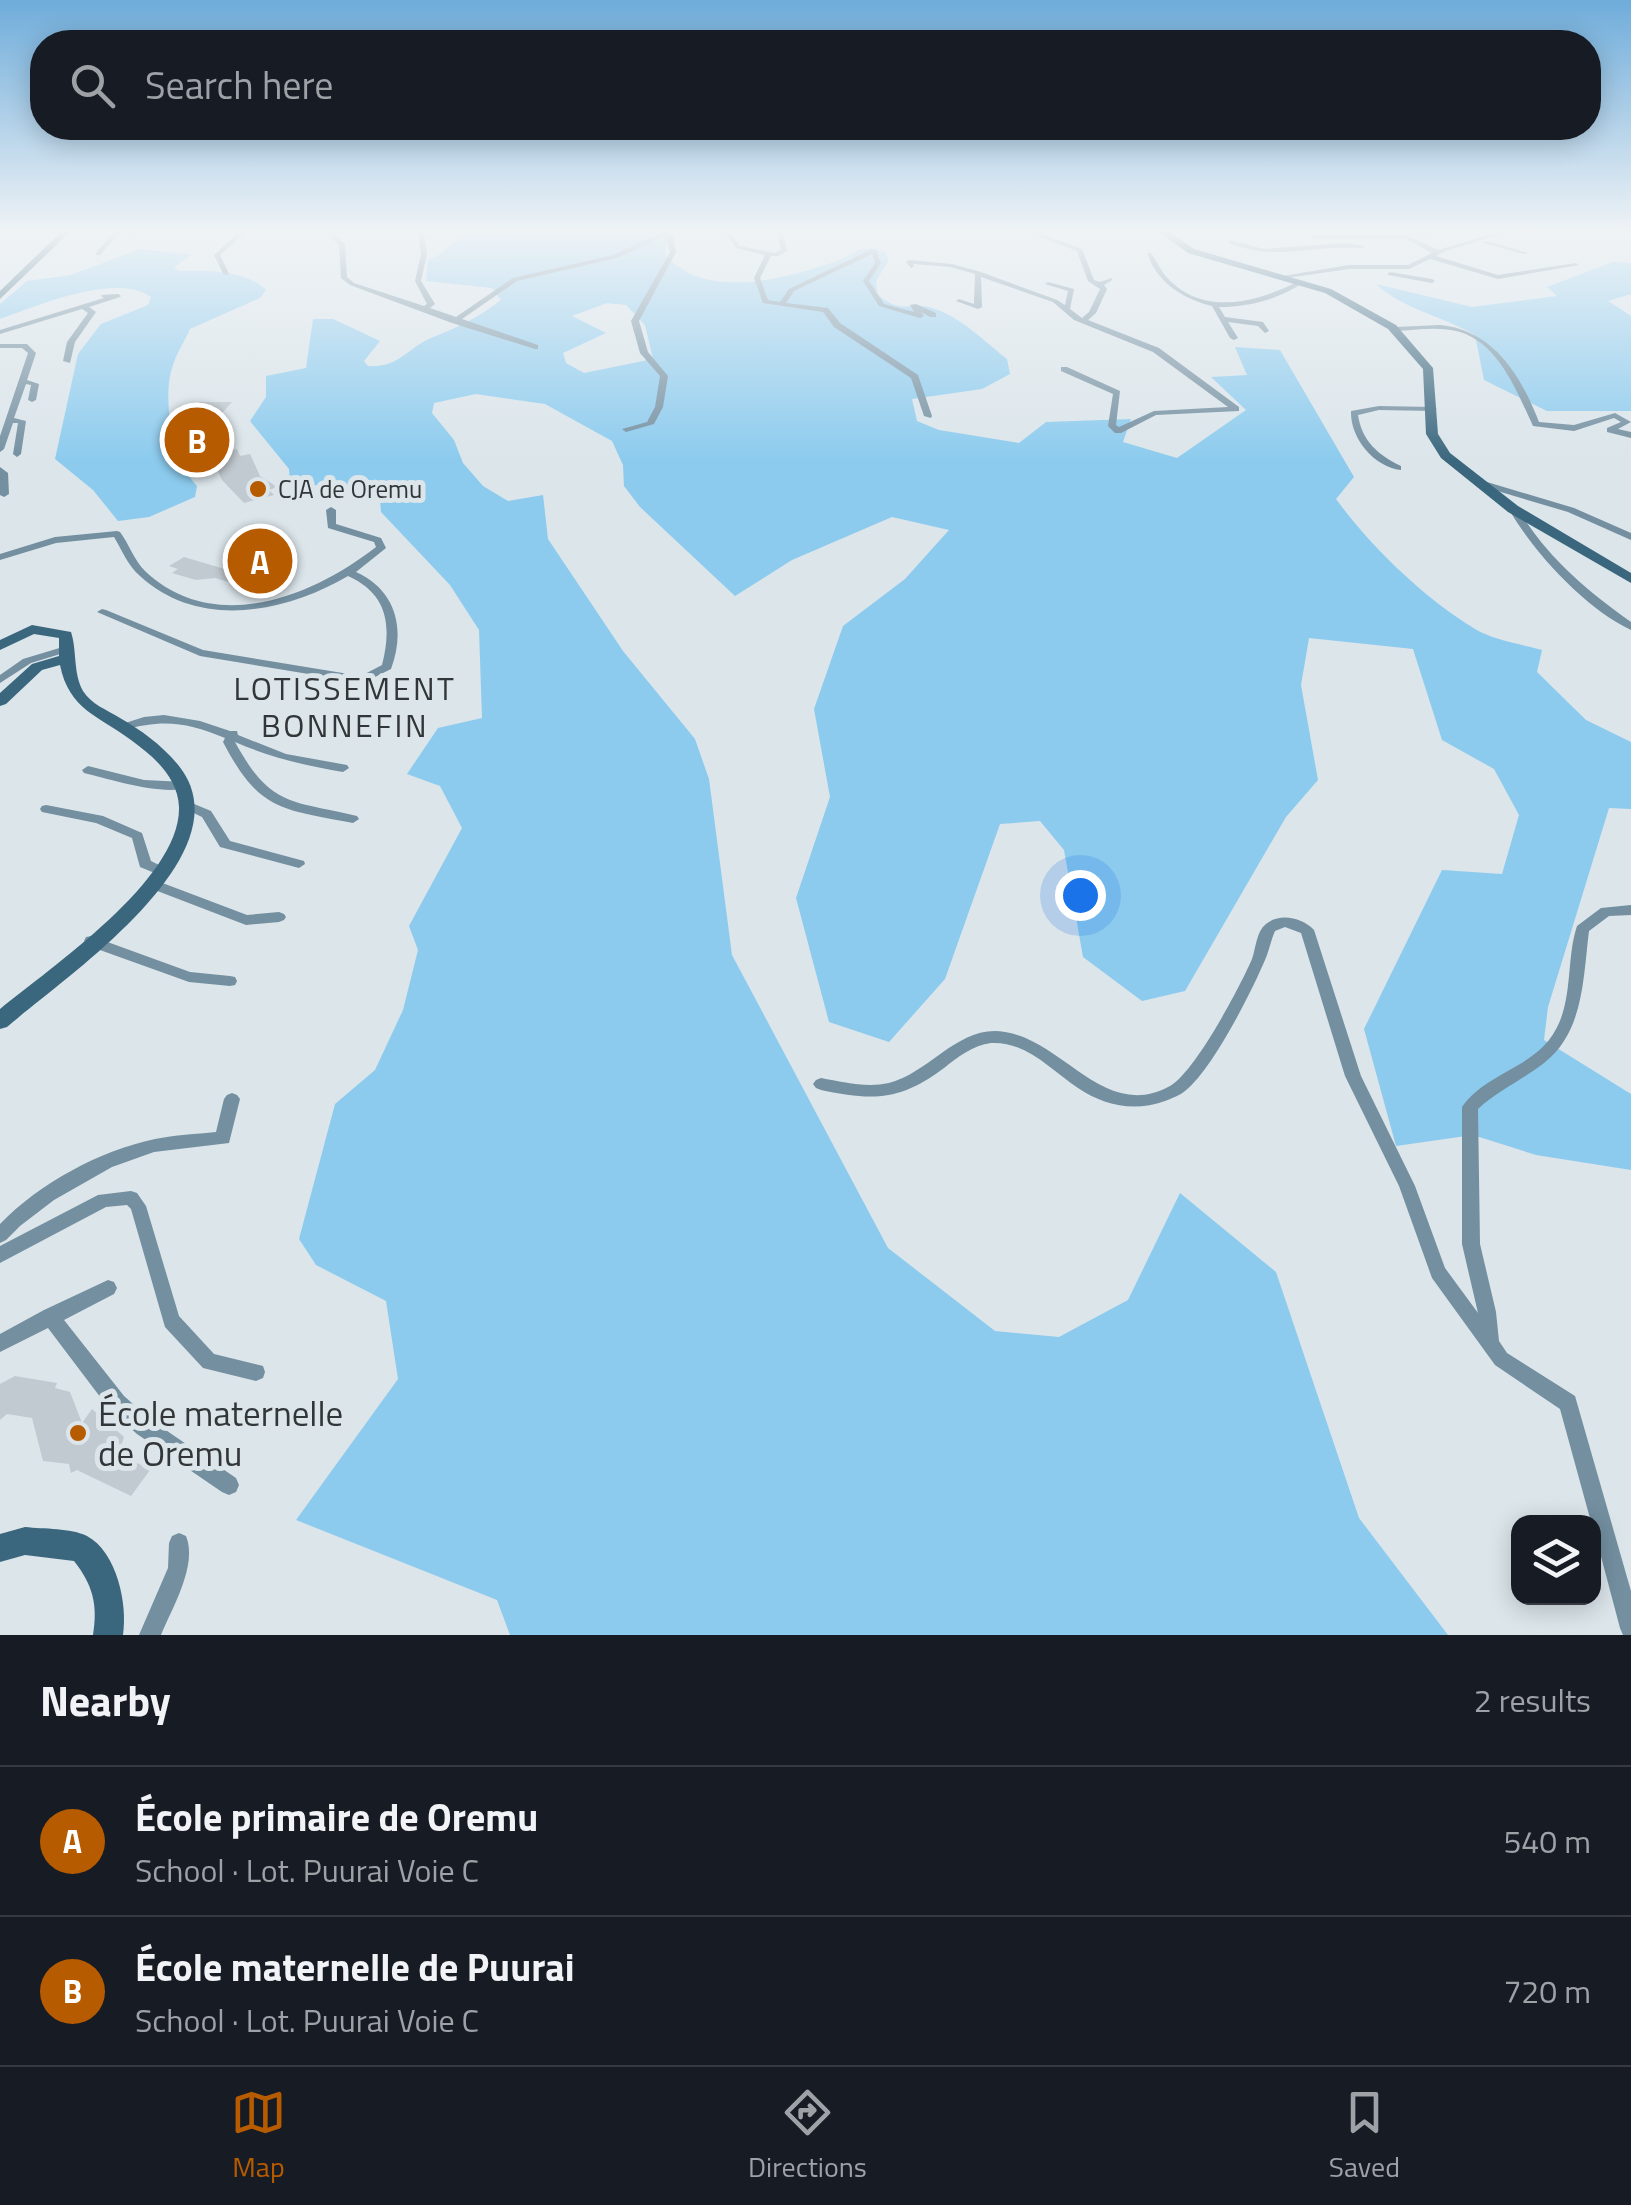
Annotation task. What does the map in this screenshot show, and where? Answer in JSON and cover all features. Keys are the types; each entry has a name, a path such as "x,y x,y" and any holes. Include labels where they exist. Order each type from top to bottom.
{"main road":[{"path":"1362,308 1395,330 1428,368 1437,446 1515,510 1631,580"},
{"path":"0,646 20,634 45,628 66,636 66,654 78,695 160,752 186,795 180,837 157,878 0,1021"},
{"path":"0,701 37,667 66,654"},
{"path":"0,1548 25,1541 81,1548 99,1568 110,1594 108,1635"}],"street":[{"path":"0,332 84,308"},
{"path":"66,362 71,342 92,312 86,308"},
{"path":"455,321 474,308"},
{"path":"626,429 650,424 660,408 664,376 644,352 635,321 642,308"},
{"path":"812,308 824,310 836,325 905,366 915,377 928,416"},
{"path":"893,308 920,316 916,308"},
{"path":"920,308 933,316"},
{"path":"1084,320 1094,308"},
{"path":"1217,308 1234,338"},
{"path":"425,309 534,347"},
{"path":"1064,369 1118,393 1112,426 1118,431 1154,413 1236,408 1171,358 1067,309"},
{"path":"1223,319 1262,327"},
{"path":"1395,330 1446,328 1473,336 1519,385 1536,424 1574,428 1615,415 1627,422 1610,430 1631,435"},
{"path":"0,346 31,350 0,449"},
{"path":"22,381 34,384 32,400"},
{"path":"1398,468 1378,458 1356,431 1357,411 1432,409"},
{"path":"10,420 22,421 16,454"},
{"path":"0,470 4,472 4,494"},
{"path":"1477,482 1571,510 1631,537"},
{"path":"0,557 55,540 116,534 140,572 158,586 199,604 235,608 269,604 350,573 382,543 331,526 331,510"},
{"path":"1515,510 1531,537 1577,586 1631,627"},
{"path":"102,612 200,652 362,680 386,667 393,622 380,593 350,573"},
{"path":"0,680 27,661 66,654"},
{"path":"123,727 172,717 233,734 275,754 343,768"},
{"path":"233,734 229,742 242,772 262,794 353,819"},
{"path":"88,770 186,795 206,814 225,844 299,864"},
{"path":"46,809 99,819 138,836 144,864 157,878 246,920 279,918"},
{"path":"1490,1346 1472,1244 1470,1106 1492,1086 1544,1056 1560,1035 1580,972 1582,929 1606,911 1631,910"},
{"path":"820,1084 867,1094 894,1092 975,1040 1002,1037 1028,1048 1110,1098 1136,1101 1176,1090 1191,1077 1232,1013 1263,950 1266,933 1276,924 1299,925 1307,930 1353,1076 1407,1186 1438,1272 1501,1360 1568,1403 1631,1628"},
{"path":"90,942 189,977 230,980"},
{"path":"0,1236 58,1191 112,1160 149,1146 222,1138 232,1099"},
{"path":"0,1255 104,1200 132,1198 138,1206 171,1321 209,1362 256,1372"},
{"path":"0,1342 108,1288"},
{"path":"50,1316 117,1403 144,1427 229,1485"},
{"path":"150,1635 178,1568 180,1543"}],"shaded area":[{"path":"0,308 31,308 0,319"},
{"path":"140,308 237,308 190,329 173,365 168,394 172,429 181,462 197,486 195,497 149,517 118,521 93,490 55,459 78,354 101,324"},
{"path":"489,308 593,308 572,316 606,333 563,353 566,363 584,373 653,359 645,325 629,308 930,308 955,318 973,331 1007,359 1010,374 982,389 912,399 917,421 939,430 1019,443 1046,422 1131,419 1123,442 1177,458 1246,410 1211,377 1247,375 1235,347 1280,350 1354,477 1336,499 1365,535 1418,587 1475,629 1542,650 1537,672 1586,720 1631,742 1631,809 1609,808 1548,1007 1544,1040 1631,1094 1631,1170 1536,1155 1473,1135 1396,1146 1364,1029 1442,870 1502,874 1519,815 1494,769 1442,740 1413,649 1309,638 1301,685 1318,780 1286,817 1185,991 1142,1001 1083,957 1064,850 1040,821 1000,824 945,979 889,1042 829,1022 796,898 830,797 814,709 843,626 905,579 949,530 892,517 792,560 735,596 640,507 624,486 623,465 612,441 545,404 476,394 434,403 432,413 454,440 463,463 483,486 508,501 543,495 548,539 623,651 695,739 709,779 732,955 888,1248 995,1331 1059,1337 1128,1300 1180,1193 1276,1272 1359,1518 1448,1635 510,1635 497,1600 296,1520 398,1379 386,1301 316,1265 299,1239 335,1104 375,1070 403,1010 418,950 409,926 462,828 440,786 407,774 438,728 482,718 479,630 450,585 381,512 379,486 290,485 289,469 250,421 266,397 266,376 306,368 313,319 333,319 380,341 364,361 368,366 379,366"},
{"path":"1416,308 1619,308 1631,316 1631,411 1547,411 1484,380 1475,335"}],"building":[{"path":"199,402 232,402 204,433 213,454 237,449 240,456 250,454 260,476 277,487 269,490 274,495 244,503 222,480 211,456 196,460 182,425"},
{"path":"266,544 280,548 272,553 278,555 235,584 215,578 196,580 172,573 178,569 169,566 184,557 228,570"},
{"name":"École maternelle de Oremu","path":"15,1376 57,1383 55,1388 70,1392 82,1423 92,1409 124,1437 119,1453 150,1470 131,1496 77,1470 71,1473 69,1464 43,1461 32,1418 7,1414 0,1420 0,1384"}],"place":[{"name":"École maternelle de Puurai","path":"197,440"},
{"name":"CJA de Oremu","path":"258,489"},
{"name":"École primaire de Oremu","path":"260,561"},
{"name":"École maternelle de Oremu","path":"78,1433"}],"district":[{"name":"LOTISSEMENT BONNEFIN","path":"345,706"}]}
